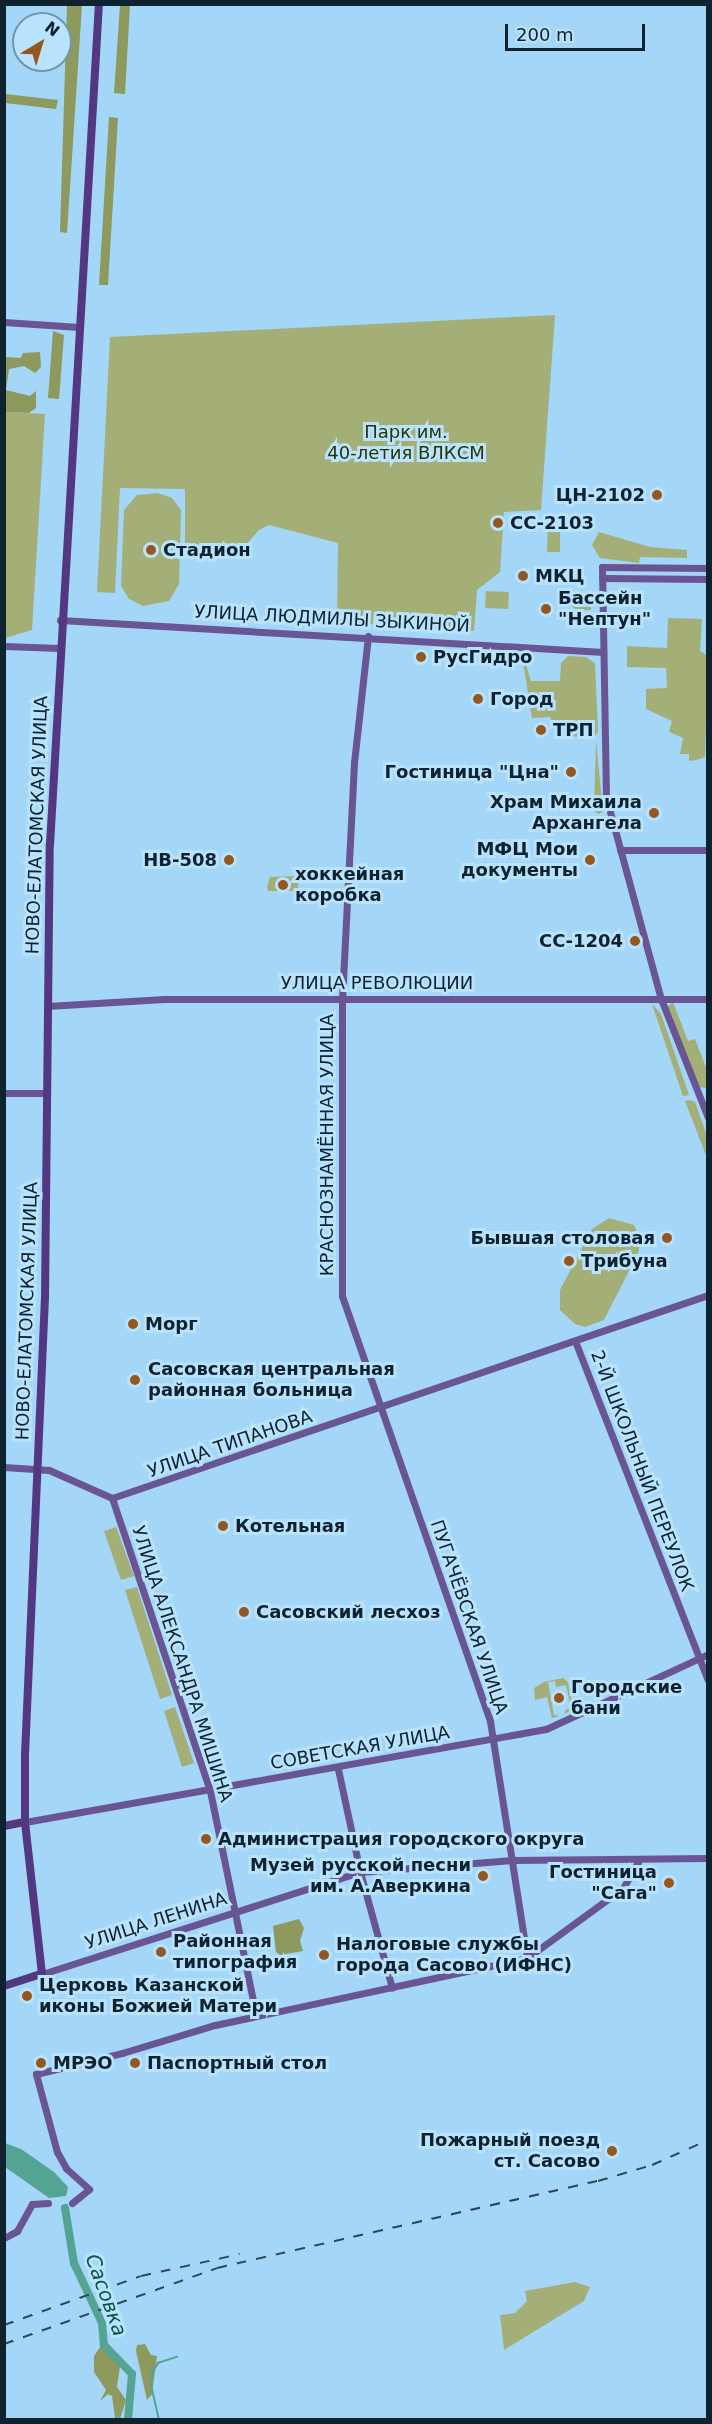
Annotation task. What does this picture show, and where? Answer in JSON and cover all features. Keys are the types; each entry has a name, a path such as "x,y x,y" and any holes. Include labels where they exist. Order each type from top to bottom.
{"main road":[{"name":"НОВО-ЕЛАТОМСКАЯ УЛИЦА","path":"42,1974 25,1822 36,1468 45,1298 46,1006 60,620 99,4"},
{"name":"СОВЕТСКАЯ УЛИЦА","path":"4,1826 25,1822"},
{"name":"УЛИЦА ЛЕНИНА","path":"4,1986 42,1974"}],"street":[{"path":"4,322 79,327"},
{"path":"708,568 602,567 604,788 661,999 708,1118"},
{"path":"602,578 708,579"},
{"name":"УЛИЦА ЛЮДМИЛЫ ЗЫКИНОЙ","path":"60,620 368,636 603,652"},
{"name":"КРАСНОЗНАМЁННАЯ УЛИЦА","path":"342,1296 342,998 353,783 368,636"},
{"path":"4,646 59,648"},
{"path":"620,850 708,850"},
{"name":"УЛИЦА РЕВОЛЮЦИИ","path":"46,1006 145,999 708,999"},
{"path":"4,1093 46,1093"},
{"name":"УЛИЦА ТИПАНОВА","path":"112,1498 379,1409 708,1295"},
{"name":"ПУГАЧЁВСКАЯ УЛИЦА","path":"342,1296 379,1409 495,1739 527,1958"},
{"name":"2-Й ШКОЛЬНЫЙ ПЕРЕУЛОК","path":"576,1341 708,1680"},
{"path":"4,1467 36,1468 65,1476 112,1498"},
{"name":"УЛИЦА АЛЕКСАНДРА МИШИНА","path":"112,1498 210,1791 233,1912 256,2015"},
{"name":"СОВЕТСКАЯ УЛИЦА","path":"25,1822 338,1768 552,1727 708,1654"},
{"path":"338,1768 360,1872 392,1988"},
{"name":"УЛИЦА ЛЕНИНА","path":"42,1974 360,1872 513,1860 708,1858"},
{"path":"72,2203 89,2189 66,2168 57,2152 36,2073 256,2015 527,1958 622,1888 639,1860"},
{"path":"4,2238 17,2231 32,2204 48,2203"}],"green space":[{"name":"Парк им. 40-летия ВЛКСМ","path":"555,315 541,510 504,512 500,572 477,590 474,631 337,622 338,543 269,525 259,530 243,548 185,548 185,489 120,488 115,593 97,592 110,337"},
{"path":"5,412 45,414 32,630 5,638"},
{"name":"Стадион","path":"158,493 172,498 181,510 179,584 169,601 143,606 129,599 121,586 124,510 137,495"},
{"path":"548,516 560,526 560,552 547,552"},
{"path":"599,532 650,547 687,550 687,558 640,557 639,563 600,558 592,545"},
{"path":"486,591 509,592 508,609 485,608"},
{"path":"560,594 591,594 591,610 576,610"},
{"path":"668,618 702,619 700,651 708,656 705,757 696,760 689,761 689,754 680,754 683,738 669,732 672,721 646,709 646,689 667,688 666,668 627,667 627,646 667,648"},
{"path":"521,649 531,681 560,681 561,663 568,656 586,657 595,663 598,732 595,736 559,737 550,717 532,718"},
{"path":"596,741 603,811 599,814 594,811"},
{"name":"хоккейная коробка","path":"298,876 298,891 268,891 270,877"},
{"path":"673,1002 688,1041 695,1039 707,1070 707,1088 699,1087 667,1007"},
{"path":"652,1004 661,1014 689,1095 683,1096"},
{"path":"685,1101 695,1102 707,1136 707,1158"},
{"path":"609,1218 634,1225 641,1240 638,1253 604,1320 585,1327 575,1324 560,1310 560,1290 592,1229"},
{"path":"116,1527 134,1576 121,1580 104,1531"},
{"path":"137,1587 172,1695 160,1699 125,1590"},
{"path":"563,1678 568,1682 573,1708 565,1714 565,1710 571,1708 566,1685 556,1687 555,1681 548,1682 554,1715 560,1716 552,1718 547,1697 535,1700 534,1688 544,1682"},
{"path":"175,1707 194,1763 182,1767 164,1711"},
{"path":"575,2282 590,2287 584,2301 504,2350 500,2315 515,2313 527,2301 525,2291"}],"shaded area":[{"path":"67,5 82,5 67,233 60,232 65,72 72,72 72,12 67,12"},
{"path":"120,5 130,5 125,94 114,93"},
{"path":"5,94 58,100 56,109 5,103"},
{"path":"109,117 118,118 108,285 99,285"},
{"path":"53,331 64,335 59,399 48,398"},
{"path":"40,352 41,367 35,373 24,366 9,369 6,390 30,396 36,391 36,408 29,413 5,412 5,357 21,358 23,353"},
{"path":"299,1919 304,1928 300,1941 303,1951 280,1955 276,1952 273,1926"},
{"path":"5,2143 21,2149 54,2172 68,2187 66,2196 49,2198 5,2167"},
{"path":"103,2343 120,2366 117,2387 126,2400 120,2419 115,2418 112,2396 108,2394 100,2401 106,2390 94,2372 94,2356"},
{"path":"145,2344 151,2355 157,2356 152,2394 147,2400 136,2351 137,2345"}],"waterway":[{"name":"Сасовка","path":"65,2208 74,2263 102,2323 104,2345 132,2374 128,2420"},
{"path":"159,2420 151,2384 152,2373 158,2363 177,2357"}],"railway":[{"path":"4,2344 217,2268 598,2181 652,2165 708,2140"},
{"path":"4,2325 141,2276 240,2254"}],"place":[{"name":"ЦН-2102","path":"657,495"},
{"name":"СС-2103","path":"498,523"},
{"name":"Стадион","path":"151,550"},
{"name":"МКЦ","path":"523,576"},
{"name":"Бассейн \"Нептун\"","path":"546,609"},
{"name":"РусГидро","path":"421,657"},
{"name":"Город","path":"478,699"},
{"name":"ТРП","path":"541,730"},
{"name":"Гостиница \"Цна\"","path":"571,772"},
{"name":"Храм Михаила Архангела","path":"654,813"},
{"name":"НВ-508","path":"229,860"},
{"name":"МФЦ Мои документы","path":"590,860"},
{"name":"хоккейная коробка","path":"283,885"},
{"name":"СС-1204","path":"635,941"},
{"name":"Бывшая столовая","path":"667,1238"},
{"name":"Трибуна","path":"569,1261"},
{"name":"Морг","path":"133,1324"},
{"name":"Сасовская центральная районная больница","path":"135,1380"},
{"name":"Котельная","path":"223,1526"},
{"name":"Сасовский лесхоз","path":"244,1612"},
{"name":"Городские бани","path":"559,1698"},
{"name":"Администрация городского округа","path":"206,1839"},
{"name":"Музей русской песни им. А.Аверкина","path":"483,1876"},
{"name":"Гостиница \"Сага\"","path":"669,1883"},
{"name":"Районная типография","path":"161,1952"},
{"name":"Налоговые службы города Сасово (ИФНС)","path":"324,1955"},
{"name":"Церковь Казанской иконы Божией Матери","path":"27,1996"},
{"name":"МРЭО","path":"41,2063"},
{"name":"Паспортный стол","path":"135,2063"},
{"name":"Пожарный поезд ст. Сасово","path":"612,2151"}]}
